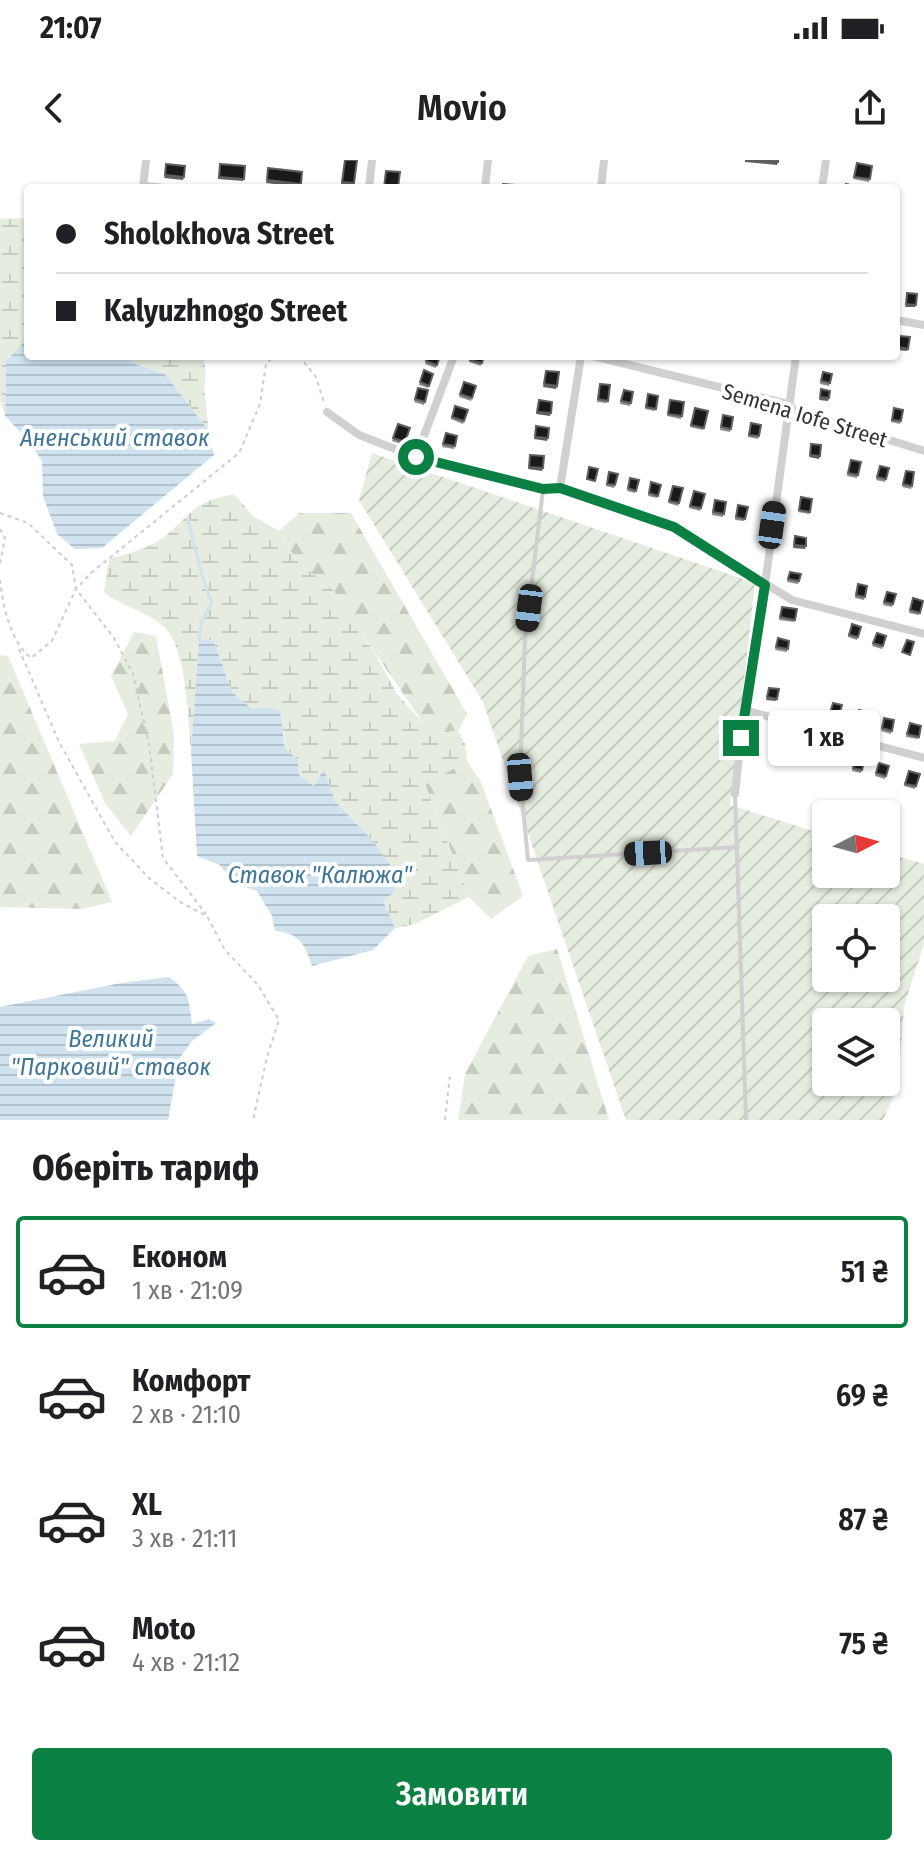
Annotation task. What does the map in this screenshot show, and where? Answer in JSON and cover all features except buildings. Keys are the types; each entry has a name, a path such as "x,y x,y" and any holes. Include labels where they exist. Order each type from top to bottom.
{"street":[{"path":"143,184 146,160"},
{"path":"369,184 372,160"},
{"path":"485,184 488,160"},
{"path":"601,184 604,160"},
{"path":"823,184 826,160"},
{"path":"900,321 924,325"},
{"path":"416,457 452,360"},
{"path":"560,488 580,360"},
{"name":"Semena Iofe Street","path":"609,360 788,404 795,410 924,451"},
{"path":"735,794 744,710 765,585 795,360"},
{"path":"327,412 359,435 416,457 543,489 560,488 674,527 792,600 924,634"},
{"path":"744,710 924,758"}],"lane":[{"path":"543,489 525,638 520,777 528,860 738,847"},
{"path":"735,794 746,1120"}],"path":[{"path":"19,649 31,658 52,641 76,589 91,573 239,453 260,404 266,364 270,360"},
{"path":"302,360 316,377 327,412"},
{"path":"0,513 28,523 72,565 76,589 114,638 133,674 149,744 163,858 207,916 225,950 258,985 279,1020 253,1120"},
{"path":"0,529 5,538 0,564"},
{"path":"0,580 2,601 19,649 59,742 115,842 149,878 180,902 207,916"},
{"path":"445,1120 450,1075"}],"green space":[{"path":"24,218 24,342 6,361 5,416 0,400 0,219"},
{"path":"132,360 203,360 208,430 165,374"},
{"path":"372,453 755,583 730,805 812,831 812,888 900,888 900,857 924,864 924,944 904,1006 900,1059 900,1008 812,1008 812,1096 894,1096 883,1120 626,1120 483,702 359,500"},
{"path":"234,494 253,516 279,531 296,560 334,591 376,655 397,694 423,723 437,733 458,731 465,744 467,761 425,785 469,897 415,924 395,928 383,901 372,840 335,801 324,770 314,786 299,775 298,760 285,748 284,732 268,707 252,709 232,692 214,641 199,639 191,751 182,666 171,636 156,621 104,592 109,559 156,543 197,508 211,500"},
{"path":"299,513 351,513 467,714 458,731 437,733 423,723 334,592 296,560 279,531"},
{"path":"134,632 156,636 174,735 173,774 131,836 105,803 79,744 115,741 128,714 111,676"},
{"path":"0,655 8,656 112,902 82,909 0,907"},
{"path":"467,761 481,782 523,896 491,919 469,897 425,784"},
{"path":"557,949 609,1120 458,1120 465,1074 528,956"}],"water":[{"name":"Аненський ставок","path":"24,342 24,360 132,360 165,374 208,430 214,455 102,548 75,549 57,534 43,496 42,461 28,440 5,416 6,361"},
{"name":"Ставок \"Калюжа\"","path":"199,639 214,641 232,692 252,709 268,707 280,711 285,748 298,760 299,775 314,786 324,769 335,801 372,840 391,866 394,892 383,901 395,928 373,950 312,966 296,937 275,931 272,916 257,891 234,883 220,865 197,856 191,751"},
{"name":"Великий \"Парковий\" ставок","path":"169,977 181,987 187,998 192,1024 209,1019 216,1023 192,1041 179,1059 168,1120 0,1120 0,1007 121,983"}],"waterway":[{"path":"188,520 212,603 201,623 199,639"}],"route":[{"path":"416,457 543,489 560,488 674,527 765,585 741,738"}]}
